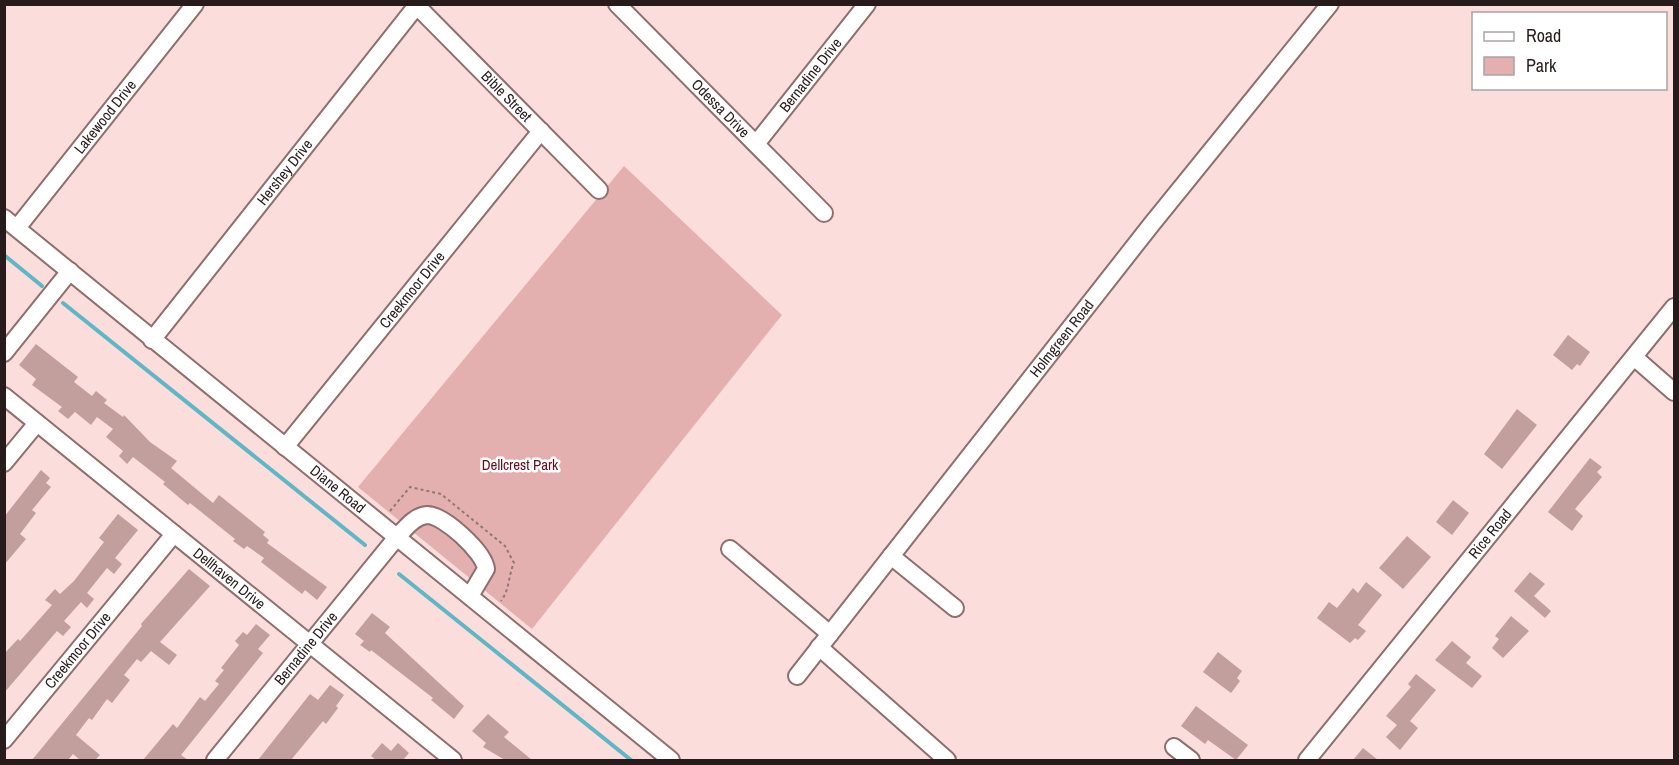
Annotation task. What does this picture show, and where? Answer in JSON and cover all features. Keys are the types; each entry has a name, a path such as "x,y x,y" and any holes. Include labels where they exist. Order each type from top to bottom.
{"street":[{"name":"Lakewood Drive","path":"10,223 195,4"},
{"name":"Odessa Drive","path":"617,4 635,11 756,144 824,213"},
{"name":"Bernadine Drive","path":"756,144 867,4"},
{"name":"Holmgreen Road","path":"797,676 1151,225 1330,4"},
{"name":"Bible Street","path":"416,5 599,190"},
{"name":"Hershey Drive","path":"152,340 416,5"},
{"name":"Creekmoor Drive","path":"285,447 541,131"},
{"name":"Diane Road","path":"10,223 671,760"},
{"path":"4,353 70,271"},
{"name":"Rice Road","path":"1307,760 1674,307"},
{"path":"1634,357 1674,392"},
{"name":"Dellhaven Drive","path":"4,396 311,644 446,758"},
{"path":"4,463 38,423"},
{"name":"Bernadine Drive","path":"215,760 397,537 414,520 424,515 442,519 485,561 486,569 483,578 470,596"},
{"name":"Creekmoor Drive","path":"4,740 174,534"},
{"path":"730,549 947,760"},
{"path":"891,556 955,608"},
{"path":"1174,747 1191,760"}],"green space":[{"name":"Dellcrest Park","path":"624,166 782,315 532,629 358,487"}],"building":[{"path":"1568,335 1590,352 1580,366 1577,364 1572,370 1553,355"},
{"path":"36,344 78,377 74,382 92,396 96,391 107,400 104,403 123,417 124,415 150,442 177,461 171,468 213,503 219,495 265,532 263,535 269,540 267,543 327,587 317,600 305,590 302,594 261,562 264,558 247,546 244,549 233,541 235,539 190,503 188,505 163,484 165,482 133,457 127,464 119,456 123,451 106,437 113,429 97,417 91,425 75,412 68,419 58,411 62,407 32,385 36,379 19,365"},
{"path":"1517,409 1537,425 1502,469 1484,454"},
{"path":"1590,458 1602,467 1597,472 1602,477 1575,509 1583,516 1572,531 1548,512"},
{"path":"41,470 50,478 46,483 51,487 32,510 36,513 20,534 26,539 4,565 4,517"},
{"path":"1453,500 1469,513 1452,535 1436,522"},
{"path":"118,514 138,530 115,558 122,564 114,574 107,568 87,593 94,599 87,608 81,602 64,621 71,627 63,636 57,631 4,693 4,654 18,639 20,641 52,605 45,600 55,589 60,594 74,581 104,542 99,538"},
{"path":"1407,536 1431,557 1403,589 1379,568"},
{"path":"189,569 210,586 160,642 177,655 169,665 151,651 141,662 137,659 124,675 130,680 112,703 107,699 92,720 89,718 76,735 100,755 95,760 80,760 73,754 68,760 32,760 142,626 141,624"},
{"path":"1530,572 1545,584 1534,596 1551,611 1545,618 1514,591"},
{"path":"1366,582 1382,595 1358,625 1366,631 1358,640 1355,638 1350,643 1317,618 1329,602 1337,608 1353,588 1358,593"},
{"path":"372,613 390,627 385,633 464,706 454,719 431,700 433,698 371,650 370,652 360,645 364,641 355,634"},
{"path":"1511,616 1529,631 1503,658 1492,648 1499,639 1495,636"},
{"path":"256,624 270,635 258,649 263,653 181,755 188,760 143,760 173,724 177,728 200,697 205,701 219,684 215,681 224,670 221,668 239,645 235,641 243,632 247,635"},
{"path":"1452,641 1471,657 1466,663 1482,676 1472,688 1435,660"},
{"path":"1218,652 1242,671 1237,678 1240,681 1231,693 1203,672"},
{"path":"1416,674 1436,690 1410,721 1418,728 1400,750 1386,737 1397,725 1386,716 1411,687 1408,684"},
{"path":"330,685 344,695 326,724 323,721 291,760 258,760 310,694 318,700"},
{"path":"1196,706 1248,745 1236,760 1208,740 1205,744 1181,726"},
{"path":"488,714 509,732 504,737 532,760 505,760 483,747 486,743 472,731"},
{"path":"382,743 391,751 398,743 409,753 403,760 376,760 371,756"},
{"path":"1363,748 1378,760 1353,760"}],"waterway":[{"path":"4,255 42,286"},
{"path":"63,303 365,545"},
{"path":"399,574 631,760"}]}
